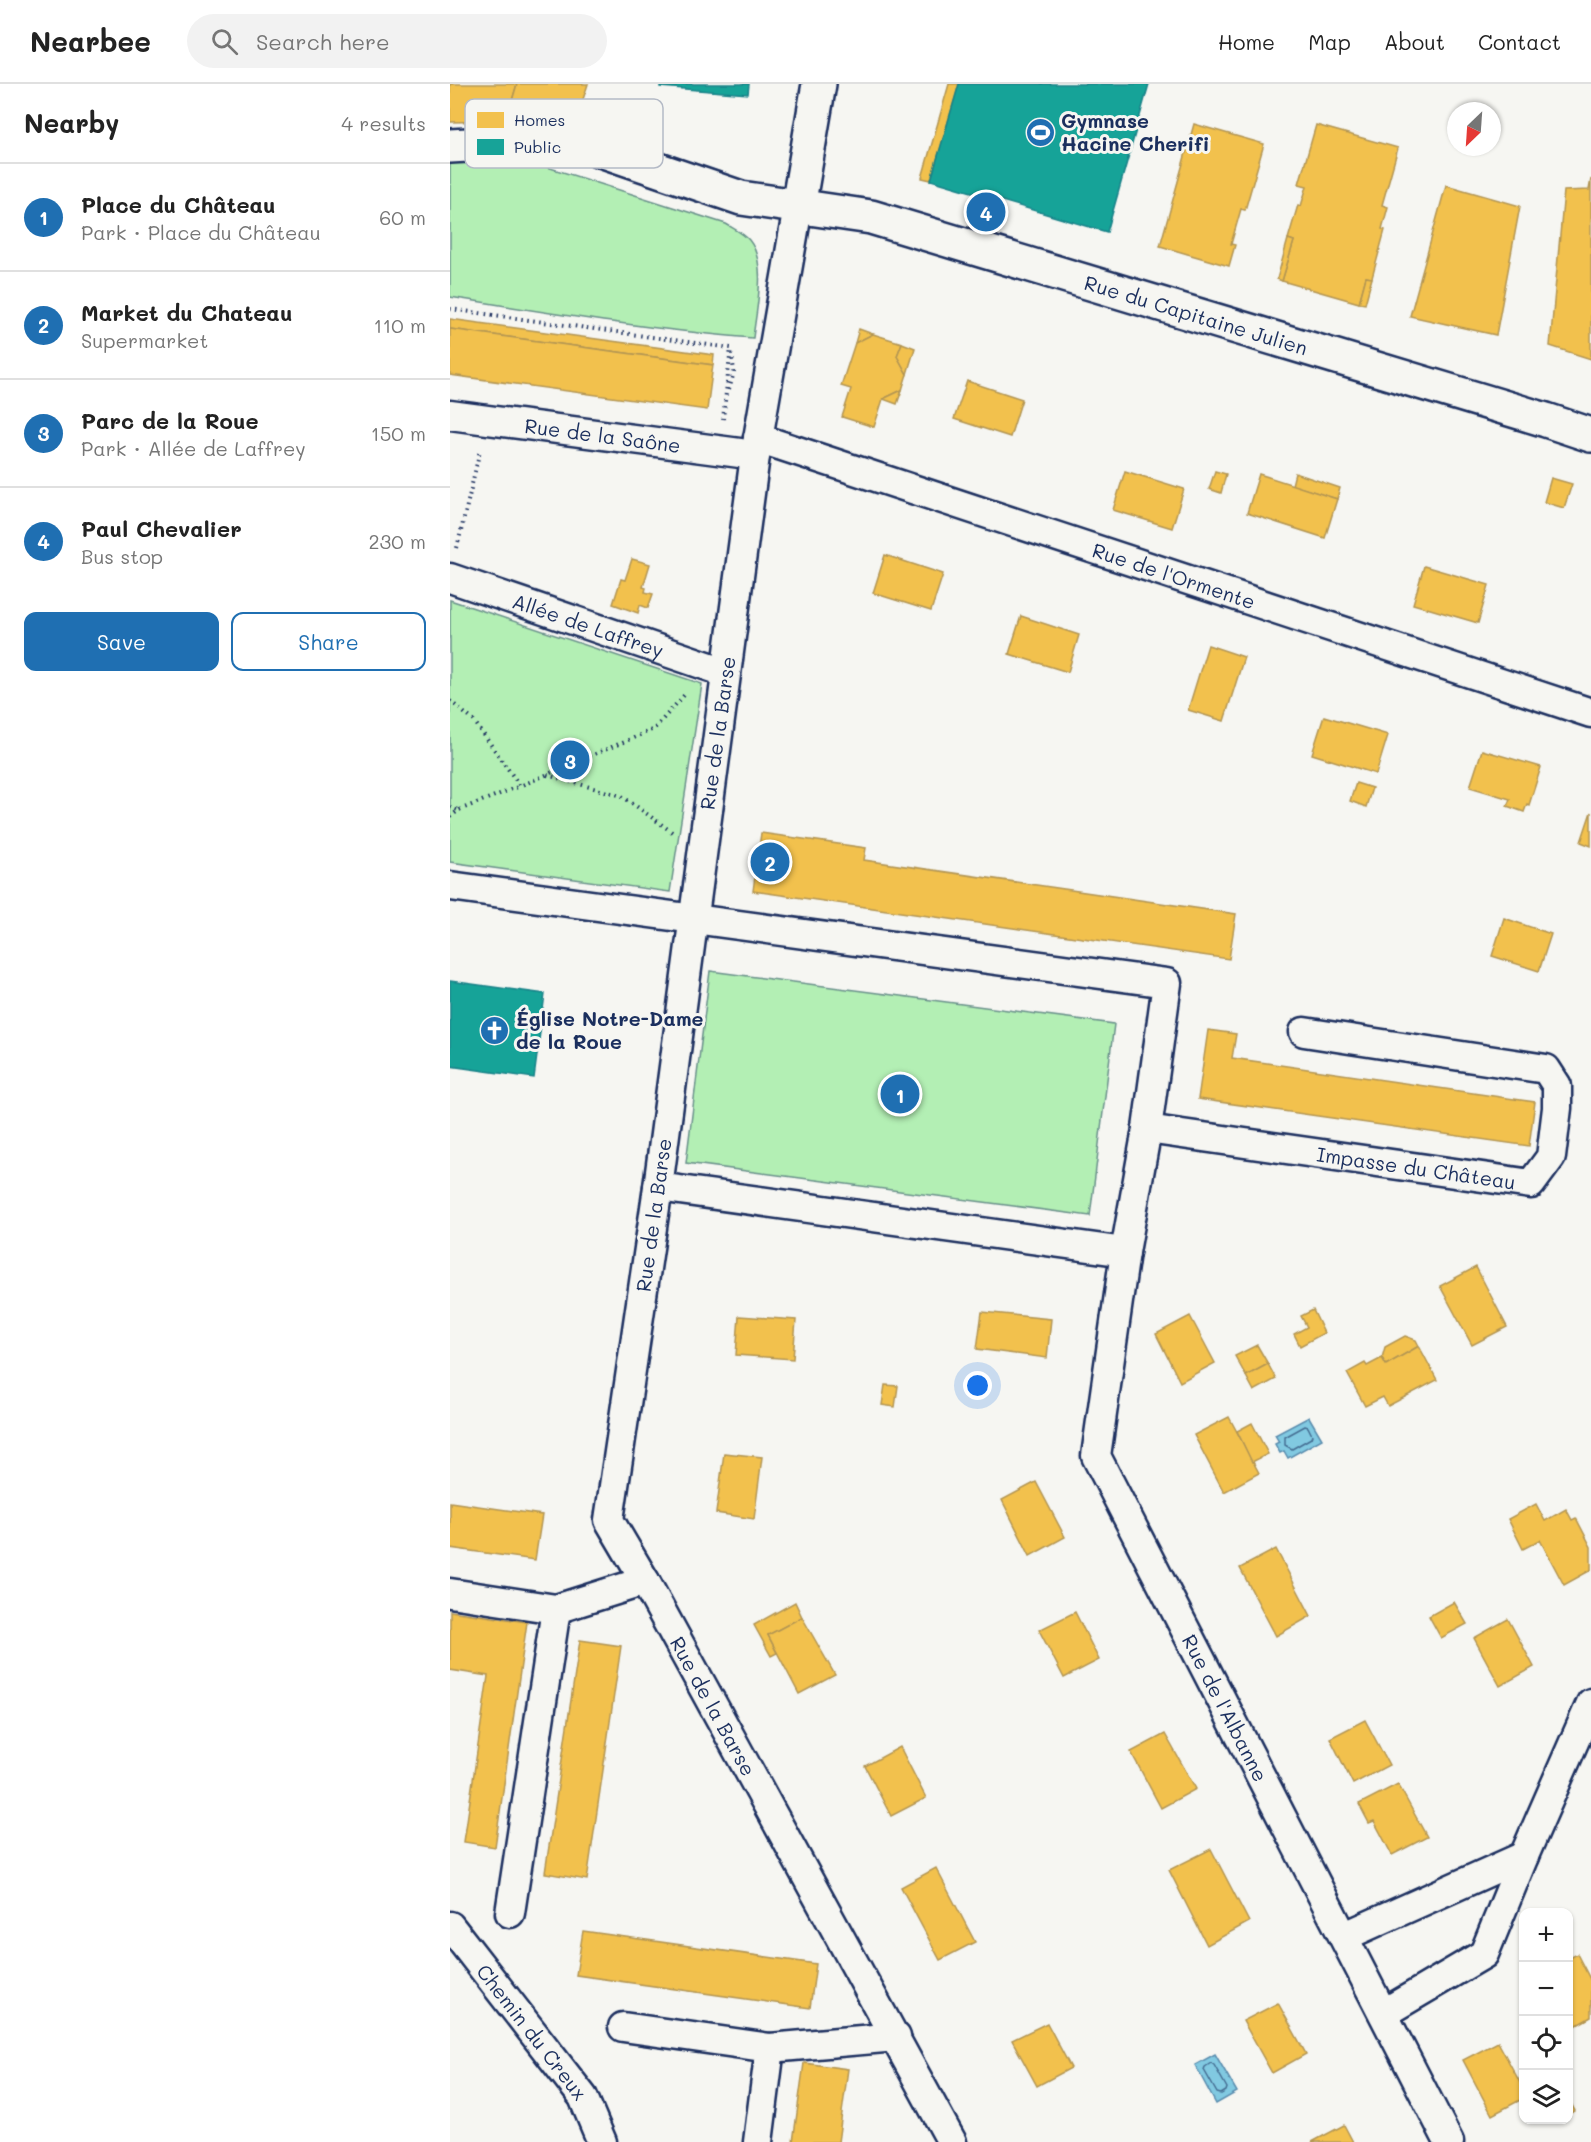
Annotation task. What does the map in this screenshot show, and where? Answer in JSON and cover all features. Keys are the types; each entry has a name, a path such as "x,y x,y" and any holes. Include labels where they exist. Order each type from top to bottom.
{"street":[{"path":"798,207 819,84"},
{"name":"Rue du Capitaine Julien","path":"450,146 465,145"},
{"name":"Rue du Capitaine Julien","path":"653,168 741,198 861,214 1535,416 1591,435"},
{"name":"Rue de la Barse","path":"798,207 748,449 716,669 693,918 658,1187 609,1520 645,1581 952,2142"},
{"name":"Rue de la Saône","path":"450,415 748,449"},
{"name":"Rue de l'Ormente","path":"748,449 1591,713"},
{"name":"Allée de Laffrey","path":"453,566 716,669"},
{"path":"450,886 693,918"},
{"name":"Rue de l'Albanne","path":"693,918 1167,983 1147,1129 1125,1252 1096,1456 1449,2142"},
{"name":"Impasse du Château","path":"1147,1129 1531,1184 1551,1157 1557,1108 1557,1086 1546,1069 1304,1032"},
{"path":"658,1187 1125,1252"},
{"path":"450,1593 556,1609 645,1581"},
{"path":"510,1913 556,1609"},
{"path":"1384,2013 1484,1954 1591,1703"},
{"path":"1345,1936 1524,1856"},
{"name":"Chemin du Creux","path":"450,1926 583,2097 602,2142"},
{"path":"623,2027 770,2048 896,2037"},
{"path":"758,2142 770,2048"}],"path":[{"path":"450,309 731,348 734,372 725,403 723,428 748,449"},
{"path":"453,566 487,420"},
{"path":"450,817 459,810 654,729 694,683 716,669"},
{"path":"450,701 474,721 520,786"},
{"path":"547,775 622,796 679,837 701,849"},
{"path":"450,807 459,810"}],"green space":[{"path":"465,162 465,168 550,168 726,224 749,240 758,261 759,287 753,338 639,326 450,297 450,163"},
{"path":"450,600 702,684 670,892 450,862"},
{"path":"710,971 1114,1024 1090,1216 686,1163"}],"water":[{"path":"1309,1417 1322,1439 1288,1458 1284,1451 1280,1453 1275,1444 1279,1442 1275,1435"},
{"path":"1215,2054 1237,2092 1216,2104 1195,2065"}],"building: Homes":[{"path":"450,84 517,84 513,99 465,99 465,122 450,122"},
{"path":"517,84 588,84 583,99 513,99"},
{"path":"949,84 959,84 931,180 922,178"},
{"path":"1194,124 1264,144 1245,210 1241,209 1231,244 1235,245 1229,266 1160,246"},
{"path":"1316,125 1398,148 1382,205 1388,207 1382,229 1385,230 1372,278 1366,277 1359,303 1282,281 1294,241 1288,239 1298,205 1301,206 1307,186 1299,184"},
{"path":"1591,179 1591,359 1550,346 1564,191 1589,190"},
{"path":"1446,185 1520,206 1496,335 1410,316"},
{"path":"1288,239 1294,241 1282,281 1277,279"},
{"path":"1366,277 1372,278 1365,304 1359,303"},
{"path":"450,319 714,355 713,365 450,329"},
{"path":"450,329 713,365 707,410 450,375"},
{"path":"859,329 873,334 855,343"},
{"path":"873,334 902,343 897,356 907,374 902,390 883,399 874,427 842,417 851,389 841,386 855,343"},
{"path":"902,343 915,348 907,374 897,356"},
{"path":"967,381 1022,399 1010,437 954,419"},
{"path":"902,390 897,404 883,399"},
{"path":"1125,471 1184,489 1172,528 1113,510"},
{"path":"1215,471 1226,474 1221,493 1209,489"},
{"path":"1295,473 1340,488 1337,499 1292,485"},
{"path":"1259,474 1337,499 1325,538 1247,513"},
{"path":"1551,478 1572,484 1564,508 1544,502"},
{"path":"885,555 943,574 931,611 873,593"},
{"path":"632,559 650,564 643,587 646,588 645,592 653,594 648,608 640,605 638,613 613,604 621,579 625,580"},
{"path":"1424,566 1489,585 1478,623 1413,604"},
{"path":"1021,616 1079,635 1068,672 1009,654"},
{"path":"1208,645 1244,657 1224,721 1188,710"},
{"path":"1324,716 1388,735 1376,774 1312,754"},
{"path":"1482,750 1541,767 1529,805 1527,804 1524,812 1507,806 1510,799 1470,787"},
{"path":"1356,783 1372,788 1366,807 1350,801"},
{"path":"1591,812 1591,846 1581,842"},
{"path":"761,833 866,848 864,860 1236,914 1229,959 753,891"},
{"path":"1504,918 1551,934 1539,971 1492,956"},
{"path":"1208,1030 1236,1034 1232,1058 1535,1102 1529,1146 1198,1099"},
{"path":"1476,1267 1507,1327 1472,1345 1440,1286"},
{"path":"1313,1310 1324,1333 1300,1346 1294,1334 1307,1327 1301,1316"},
{"path":"982,1312 1051,1319 1047,1358 977,1349"},
{"path":"739,1316 796,1320 793,1359 736,1355"},
{"path":"1190,1316 1215,1363 1180,1382 1156,1334"},
{"path":"1405,1336 1416,1340 1419,1346 1386,1365 1382,1358 1385,1347"},
{"path":"1257,1345 1268,1364 1246,1376 1235,1356"},
{"path":"1419,1346 1437,1380 1388,1406 1383,1397 1365,1406 1347,1373 1365,1363 1367,1366 1382,1358 1386,1365"},
{"path":"1268,1364 1276,1379 1254,1391 1246,1376"},
{"path":"885,1385 898,1386 895,1407 882,1405"},
{"path":"1229,1417 1259,1473 1224,1492 1194,1435"},
{"path":"1252,1423 1268,1454 1252,1462 1237,1431"},
{"path":"724,1453 762,1457 754,1519 716,1513"},
{"path":"1036,1482 1065,1537 1030,1556 1002,1500"},
{"path":"450,1502 542,1515 535,1560 450,1548"},
{"path":"1536,1504 1545,1521 1566,1509 1572,1520 1576,1518 1591,1547 1591,1570 1564,1585 1540,1540 1523,1549 1508,1519"},
{"path":"1276,1549 1311,1616 1276,1636 1240,1568"},
{"path":"795,1602 802,1617 768,1635 777,1653 771,1656 754,1625"},
{"path":"1454,1602 1467,1624 1441,1638 1429,1616"},
{"path":"450,1611 527,1622 495,1847 464,1842 488,1676 450,1670"},
{"path":"1075,1612 1099,1660 1064,1678 1039,1630"},
{"path":"802,1617 835,1675 799,1694 768,1635"},
{"path":"1508,1619 1534,1667 1500,1686 1474,1638"},
{"path":"580,1640 621,1646 587,1880 545,1873"},
{"path":"1365,1720 1389,1765 1353,1784 1330,1738"},
{"path":"1165,1734 1196,1789 1161,1808 1131,1752"},
{"path":"900,1747 926,1798 891,1816 865,1766"},
{"path":"1398,1784 1427,1837 1392,1855 1374,1821 1369,1823 1359,1804"},
{"path":"1211,1849 1249,1922 1207,1945 1169,1870"},
{"path":"936,1868 975,1942 940,1960 901,1887"},
{"path":"583,1931 816,1964 810,2008 576,1975"},
{"path":"1577,1954 1591,1981 1591,2017 1573,2027 1573,1962 1573,1956"},
{"path":"1278,2003 1306,2054 1272,2073 1243,2021"},
{"path":"1047,2023 1071,2068 1037,2086 1012,2040"},
{"path":"1498,2042 1519,2081 1519,2101 1492,2115 1463,2060"},
{"path":"804,2063 848,2069 838,2142 793,2142"},
{"path":"1344,2125 1353,2142 1312,2142"}],"building: Public":[{"path":"660,84 749,84 748,94 660,87"},
{"name":"Gymnase Hacine Cherifi","path":"959,84 1149,84 1107,232 931,180"},
{"name":"Église Notre-Dame de la Roue","path":"450,981 545,994 534,1078 450,1066"}],"place":[{"name":"Gymnase Hacine Cherifi","path":"1040,132"},
{"name":"Paul Chevalier","path":"986,212"},
{"name":"Parc de la Roue","path":"570,760"},
{"name":"Market du Chateau","path":"770,862"},
{"name":"Église Notre-Dame de la Roue","path":"495,1030"},
{"name":"Place du Château","path":"900,1094"}]}
